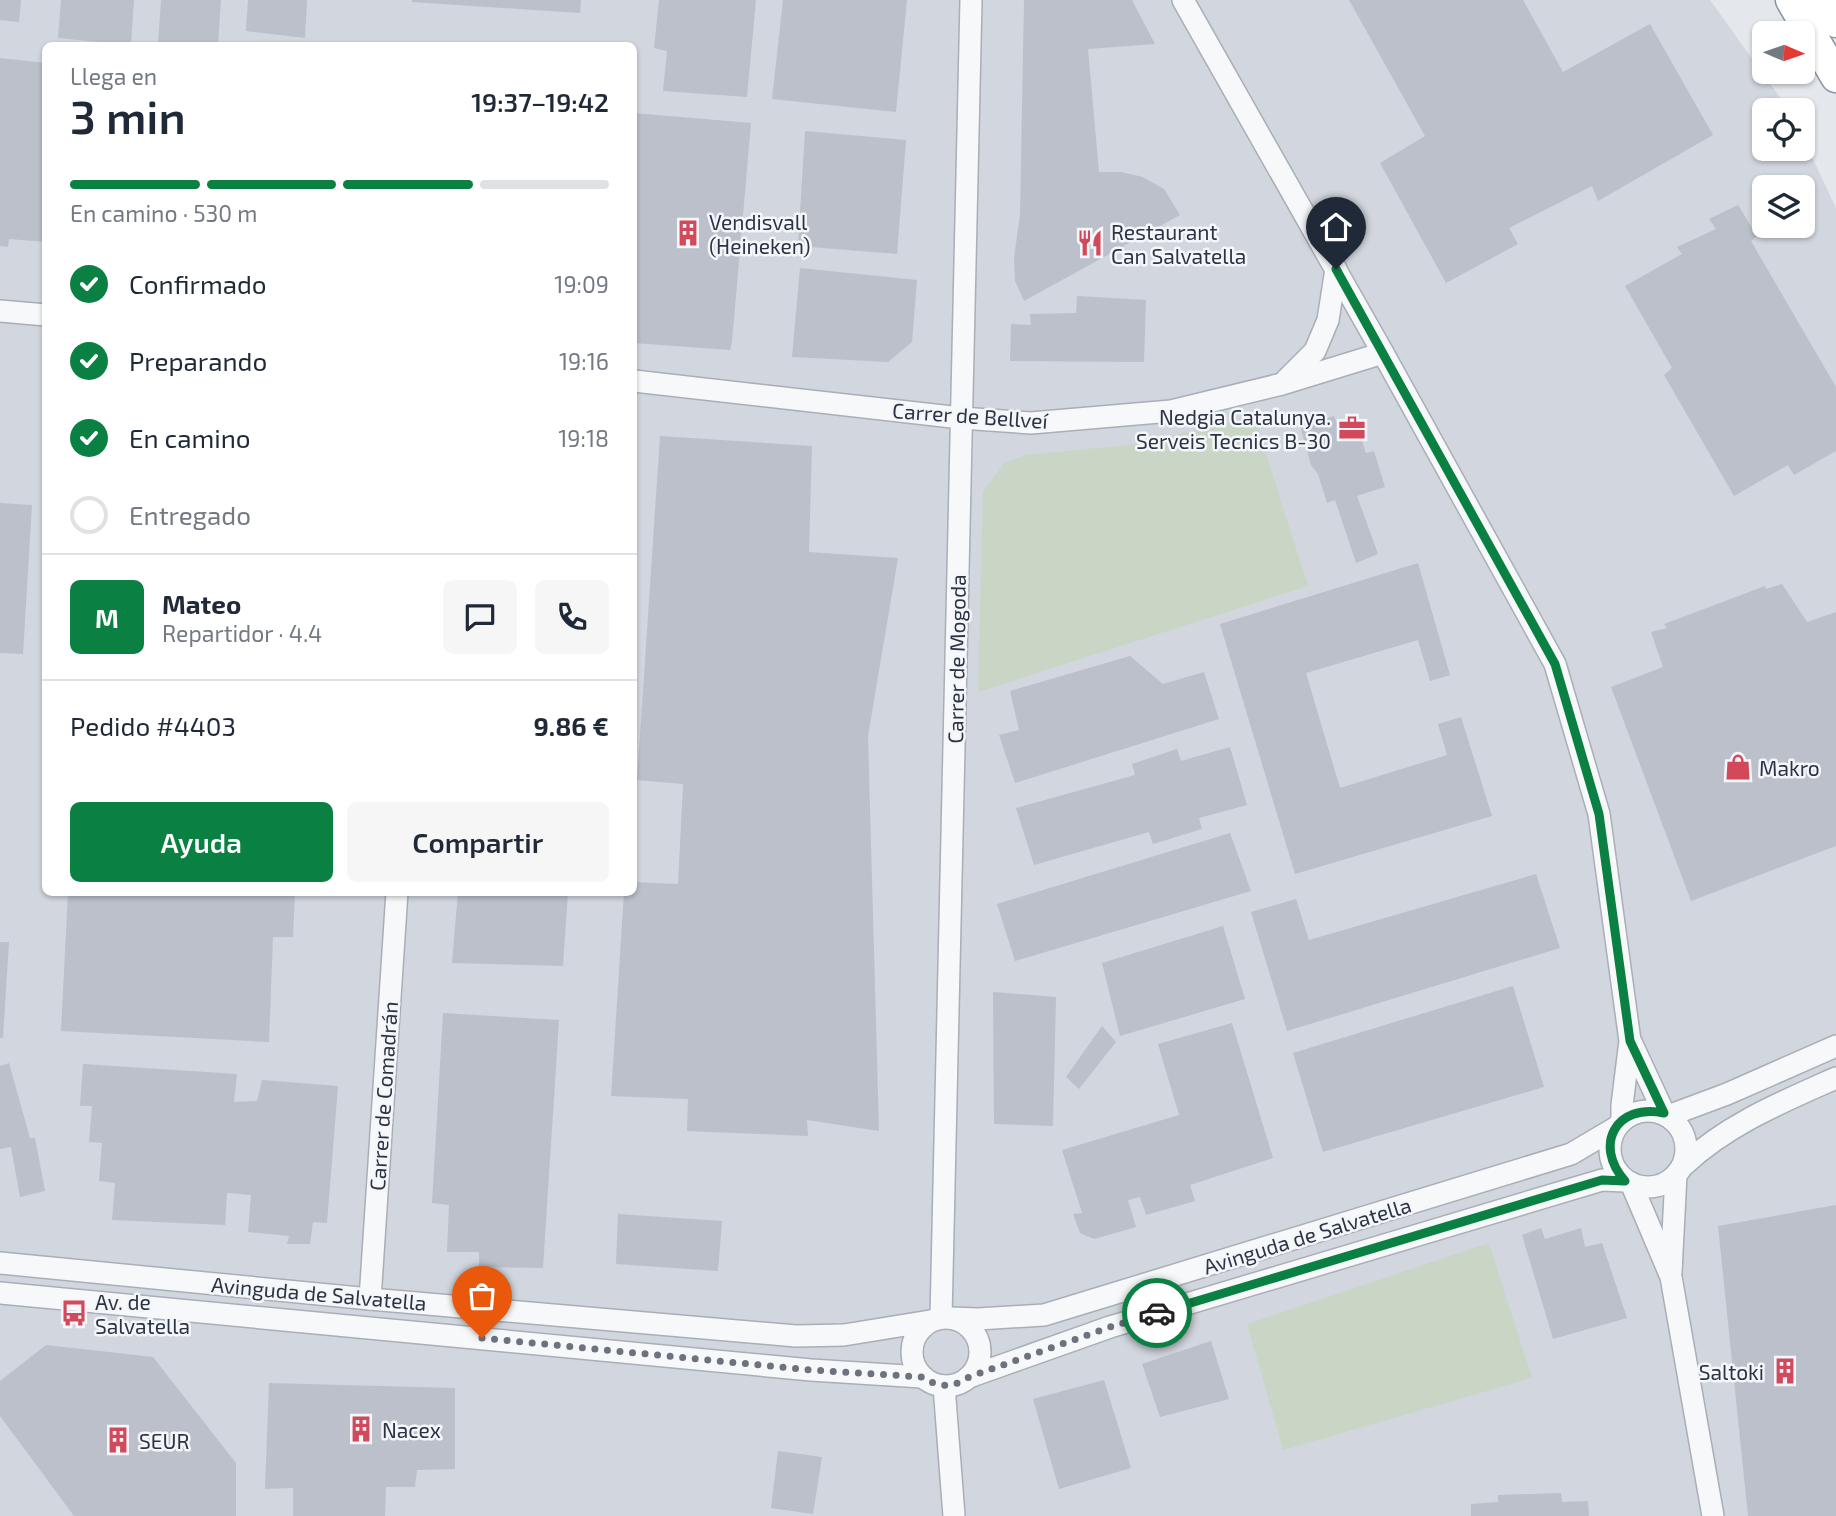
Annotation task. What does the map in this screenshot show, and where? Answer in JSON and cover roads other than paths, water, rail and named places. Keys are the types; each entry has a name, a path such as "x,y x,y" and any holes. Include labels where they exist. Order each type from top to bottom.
{"highway":[{"path":"1791,0 1836,77"},
{"path":"1822,0 1836,22"}],"street":[{"name":"Carrer de Mogoda","path":"940,1319 971,0"},
{"path":"1183,0 1555,664 1599,814 1630,1041 1619,1125"},
{"path":"1282,384 1315,351 1328,320 1336,269"},
{"path":"0,311 42,315"},
{"name":"Carrer de Bellveí","path":"637,381 961,418 1031,423 1171,411 1282,384 1383,353"},
{"name":"Carrer de Comadrán","path":"370,1298 397,896"},
{"path":"1630,1041 1666,1115 1677,1123 1684,1135 1687,1151 1680,1170 1671,1277"},
{"path":"1836,1046 1727,1094 1666,1115 1639,1111 1628,1116 1619,1125 1611,1140 1610,1157 1615,1170 1628,1182 1638,1187 1655,1188 1669,1182 1727,1130 1836,1078"},
{"name":"Avinguda de Salvatella","path":"0,1263 796,1336 844,1335 940,1319 1044,1315 1571,1154 1619,1125"},
{"name":"Avinguda de Salvatella","path":"969,1377 1137,1319 1602,1180 1628,1182"},
{"path":"1628,1182 1671,1277 1713,1516"},
{"name":"Avinguda de Salvatella","path":"0,1293 811,1370 922,1377"},
{"path":"940,1319 961,1322 971,1329 979,1343 980,1355 976,1368 969,1377 959,1384 944,1387 932,1384 922,1377 911,1353 919,1330 940,1319"},
{"path":"944,1387 954,1516"}],"place":[{"name":"Vendisvall (Heineken)","path":"688,233"},
{"name":"Restaurant Can Salvatella","path":"1090,243"},
{"name":"Nedgia Catalunya. Serveis Tecnics B-30","path":"1352,428"},
{"name":"Makro","path":"1738,767"},
{"name":"Av. de Salvatella","path":"74,1313"},
{"name":"Saltoki","path":"1785,1371"},
{"name":"Nacex","path":"361,1429"},
{"name":"SEUR","path":"118,1440"}]}
